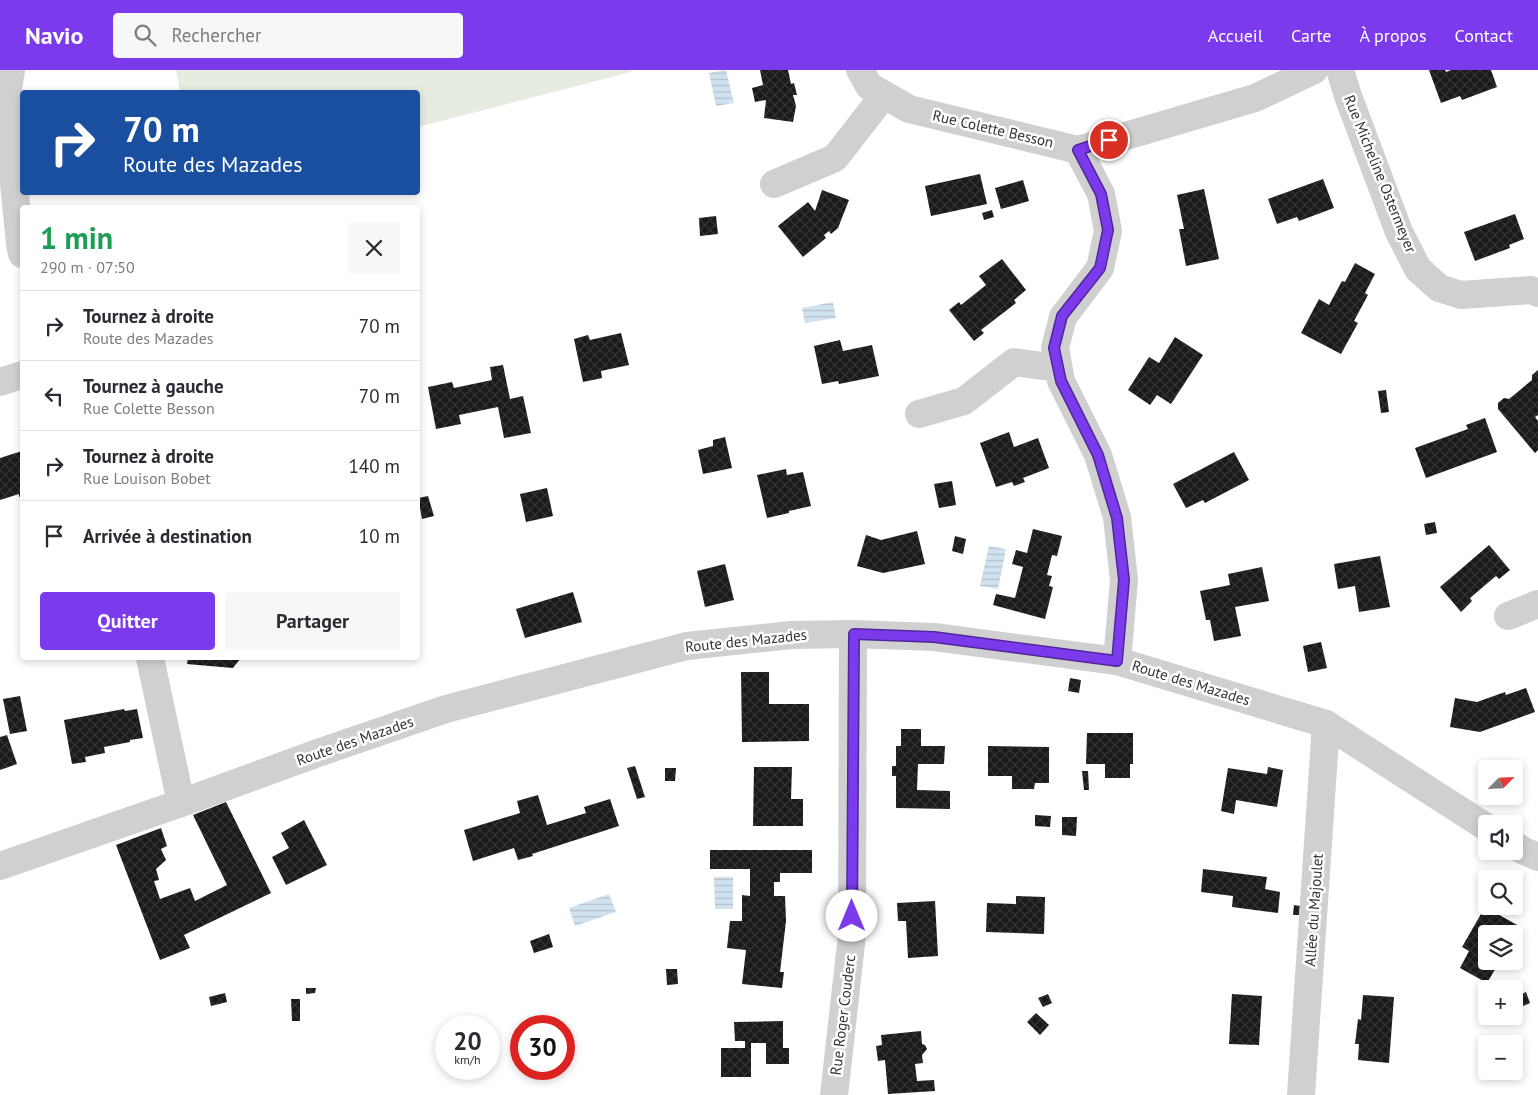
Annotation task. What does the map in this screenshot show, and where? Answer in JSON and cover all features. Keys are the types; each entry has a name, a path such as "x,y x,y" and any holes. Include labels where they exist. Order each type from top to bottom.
{"street":[{"path":"11,70 3,103 20,244"},
{"name":"Rue Colette Besson","path":"860,70 870,86 909,109 1078,150"},
{"path":"1117,661 1124,580 1117,518 1098,455 1061,381 1054,348 1062,316 1100,268 1108,230 1101,194 1078,150 1254,98 1314,70"},
{"name":"Rue Micheline Ostermeyer","path":"1340,70 1400,232 1418,269 1440,288 1462,295 1531,290 1538,293"},
{"path":"774,184 834,158 884,95"},
{"path":"919,414 964,401 1014,362 1058,368"},
{"path":"0,382 20,376"},
{"path":"1508,616 1538,604"},
{"name":"Route des Mazades","path":"0,866 446,709 687,646 791,635 854,634 934,637 1117,661 1326,724 1478,822"},
{"name":"Rue Roger Couderc","path":"834,1095 852,935 854,634"},
{"path":"150,660 181,803"},
{"name":"Allée du Majoulet","path":"1301,1095 1326,724"},
{"path":"1523,850 1538,857"}],"shaded area":[{"path":"176,70 631,70 631,72 420,126 420,90 180,90"}],"water":[{"path":"726,70 734,103 716,106 709,73"},
{"path":"833,302 836,318 805,323 802,308"},
{"path":"989,546 1006,549 998,589 980,586"},
{"path":"714,877 733,877 733,909 715,909"},
{"path":"609,894 616,912 575,926 569,908"}],"building":[{"path":"760,70 788,70 791,84 794,83 797,95 793,95 796,106 793,122 764,118 766,100 755,102 752,88 763,85"},
{"path":"1429,70 1445,70 1446,72 1451,70 1491,70 1497,87 1462,100 1460,96 1441,103"},
{"path":"980,174 987,204 931,216 925,186"},
{"path":"1323,179 1334,208 1299,221 1297,217 1277,224 1268,199"},
{"path":"1023,180 1029,201 1001,209 995,188"},
{"path":"1204,189 1219,259 1186,266 1179,229 1184,229 1177,195"},
{"path":"822,190 849,200 838,228 831,234 829,231 824,235 826,238 803,257 778,226 808,202 815,211"},
{"path":"992,210 994,217 984,220 982,213"},
{"path":"1515,214 1524,239 1509,245 1510,248 1475,261 1464,232"},
{"path":"716,216 718,234 700,236 699,218"},
{"path":"1002,259 1026,290 1014,300 1016,303 981,330 984,333 974,341 949,310 959,302 961,305 986,285 979,276"},
{"path":"1355,263 1375,274 1365,293 1368,295 1354,321 1358,323 1341,354 1301,333 1319,299 1329,305 1342,281 1345,282"},
{"path":"621,333 629,365 601,371 602,378 583,382 574,339 588,335 590,340"},
{"path":"1175,337 1203,355 1171,404 1157,395 1150,405 1128,390 1149,357 1159,363"},
{"path":"840,340 843,351 872,345 879,376 839,384 838,381 822,384 814,346"},
{"path":"503,365 510,399 523,396 531,433 504,438 498,407 459,415 461,424 436,429 428,387 452,382 454,388 492,380 490,367"},
{"path":"1538,370 1538,415 1535,417 1538,421 1538,450 1535,453 1498,409 1498,403 1504,398 1509,399 1532,380 1532,375"},
{"path":"1386,390 1389,412 1381,413 1378,391"},
{"path":"1485,418 1497,452 1426,478 1415,448 1468,429 1466,425"},
{"path":"1009,432 1014,447 1038,438 1049,468 1023,478 1025,482 1014,486 1012,482 996,487 980,443"},
{"path":"725,437 732,468 703,474 698,450 713,446 713,440"},
{"path":"20,452 19,497 19,494 0,500 0,458"},
{"path":"1234,452 1249,480 1205,503 1203,500 1186,508 1173,484"},
{"path":"786,469 787,475 803,472 811,506 767,518 757,475"},
{"path":"952,481 956,505 939,508 934,484"},
{"path":"547,488 553,516 526,522 520,494"},
{"path":"428,496 434,516 422,519 420,498"},
{"path":"1435,522 1437,533 1426,535 1424,524"},
{"path":"1033,529 1062,536 1057,556 1052,555 1047,575 1052,576 1049,586 1053,587 1045,619 993,605 996,594 1015,598 1023,567 1012,564 1016,550 1027,553"},
{"path":"917,531 925,564 883,573 857,566 866,535 881,540"},
{"path":"955,536 966,539 963,554 952,551"},
{"path":"1489,545 1510,570 1499,579 1496,576 1470,598 1472,601 1461,612 1440,587"},
{"path":"1380,556 1390,607 1359,612 1355,586 1338,589 1334,564"},
{"path":"725,564 734,600 705,607 697,571"},
{"path":"1262,567 1269,601 1235,607 1241,636 1214,641 1210,620 1206,620 1200,591 1230,585 1228,574"},
{"path":"573,592 582,622 525,638 516,609"},
{"path":"1321,642 1327,668 1308,672 1303,646"},
{"path":"188,660 239,660 233,668 187,664"},
{"path":"741,672 769,672 769,704 809,704 809,741 742,742"},
{"path":"1070,678 1081,680 1079,693 1068,691"},
{"path":"1526,688 1535,712 1480,732 1450,727 1455,698 1477,702 1505,692 1506,695"},
{"path":"20,696 27,731 10,734 3,699"},
{"path":"124,709 125,711 137,709 143,738 104,747 105,753 85,757 86,762 72,764 64,720"},
{"path":"901,729 921,729 921,746 945,746 944,764 918,764 917,790 950,791 950,809 896,808 896,776 892,776 892,766 896,766 896,746 901,746"},
{"path":"1087,733 1133,733 1133,764 1130,764 1130,778 1105,778 1105,764 1086,764"},
{"path":"7,735 17,764 0,770 0,737"},
{"path":"988,746 1049,747 1049,783 1035,783 1034,789 1012,789 1012,776 988,776"},
{"path":"635,766 645,797 637,799 627,768"},
{"path":"754,767 792,767 791,799 803,799 803,826 753,826"},
{"path":"1268,767 1283,770 1277,807 1236,800 1234,814 1221,811 1228,768 1267,774"},
{"path":"665,768 676,768 675,781 665,781"},
{"path":"1082,771 1088,771 1089,790 1084,790"},
{"path":"538,795 547,825 586,813 584,807 610,799 619,826 518,860 514,848 473,861 464,830 520,813 517,801"},
{"path":"226,802 271,893 184,935 190,948 160,960 116,845 161,828 167,846 161,849 166,860 156,869 159,880 154,881 160,899 190,888 195,901 227,885 193,815"},
{"path":"1035,815 1051,816 1050,827 1035,826"},
{"path":"1062,817 1077,817 1076,836 1062,835"},
{"path":"304,820 327,865 286,885 272,857 289,848 281,833"},
{"path":"710,850 812,850 812,873 780,873 780,882 774,882 774,896 785,896 786,921 780,972 784,972 782,988 742,984 746,950 727,948 730,921 742,921 742,895 750,896 750,869 710,869"},
{"path":"1203,869 1267,877 1265,889 1280,892 1278,913 1232,907 1233,896 1201,892"},
{"path":"1016,896 1045,897 1044,934 986,932 987,903 1016,904"},
{"path":"935,901 938,956 908,958 906,921 898,921 897,903"},
{"path":"1294,905 1300,906 1299,915 1293,915"},
{"path":"1480,915 1499,915 1517,925 1478,925 1478,970 1495,970 1489,980 1482,980 1460,968 1469,951 1462,947"},
{"path":"549,934 553,947 534,953 530,941"},
{"path":"666,969 677,969 678,984 667,985"},
{"path":"306,988 316,988 315,993 306,994"},
{"path":"1526,992 1530,1003 1523,1006 1523,994"},
{"path":"225,993 227,1002 211,1006 209,997"},
{"path":"1048,994 1052,1003 1043,1007 1038,998"},
{"path":"1232,994 1262,996 1259,1045 1229,1044"},
{"path":"1363,995 1394,997 1389,1063 1358,1060 1359,1044 1355,1044 1358,1019 1361,1020"},
{"path":"291,999 300,999 300,1021 292,1021"},
{"path":"1036,1013 1049,1025 1040,1035 1027,1022"},
{"path":"783,1021 783,1048 789,1048 789,1064 766,1064 766,1043 751,1043 751,1077 721,1077 721,1048 745,1048 745,1041 735,1041 734,1022"},
{"path":"921,1031 922,1044 927,1049 922,1055 923,1063 915,1064 917,1081 934,1080 935,1091 888,1094 885,1060 878,1061 876,1046 882,1045 881,1035"}],"route":[{"path":"852,916 854,634 934,637 1117,661 1124,580 1117,518 1098,455 1061,381 1054,348 1062,316 1100,268 1108,230 1101,194 1078,150 1109,140"}]}
